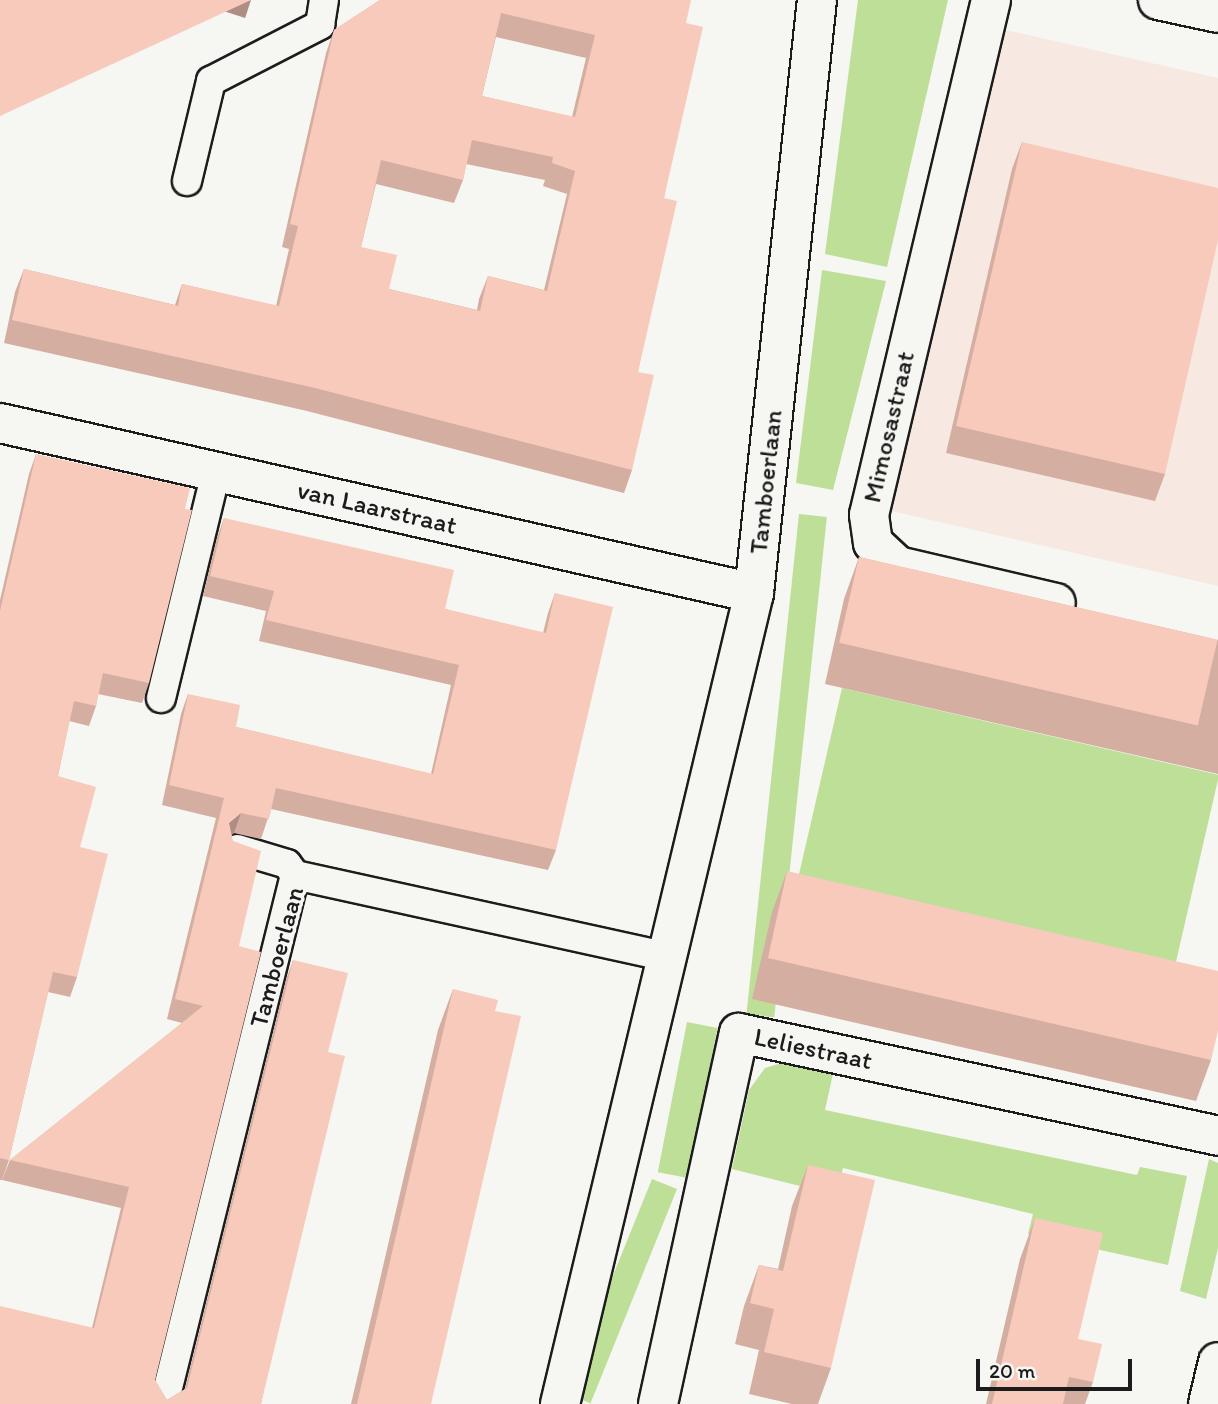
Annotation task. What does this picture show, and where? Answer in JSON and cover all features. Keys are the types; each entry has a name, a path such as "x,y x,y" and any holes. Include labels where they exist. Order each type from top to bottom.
{"street":[{"name":"Tamboerlaan","path":"560,1404 754,593 817,0"},
{"name":"Mimosastraat","path":"991,0 869,515 873,543 898,566 1098,613"},
{"path":"1158,0 1218,13"},
{"name":"van Laarstraat","path":"0,423 754,593"},
{"name":"Leliestraat","path":"658,1404 739,1033 1218,1136"},
{"path":"1208,1404 1218,1362"}],"lane":[{"path":"187,181 211,81 320,25 324,0"},
{"path":"161,698 216,472"},
{"path":"237,849 287,864 295,875"},
{"name":"Tamboerlaan","path":"164,1404 295,875 668,957"}],"shaded area":[{"path":"997,28 1218,78 1218,586 887,510"}],"green space":[{"path":"858,0 948,0 887,267 825,254"},
{"path":"822,270 886,281 833,490 796,483"},
{"path":"799,514 827,517 774,1017 746,1014"},
{"path":"842,688 1218,775 1166,1003 789,916"},
{"path":"687,1022 717,1028 688,1178 658,1172"},
{"path":"788,1061 825,1066 833,1074 825,1110 1137,1175 1140,1167 1187,1176 1168,1265 1028,1234 1033,1214 843,1168 836,1195 732,1169 749,1090 765,1068"},
{"path":"1209,1159 1218,1163 1218,1248 1206,1299 1180,1291"},
{"path":"652,1179 677,1189 590,1403 565,1393"}],"building":[{"path":"0,0 251,0 0,116"},
{"path":"380,0 691,0 686,23 703,27 664,198 677,201 638,372 654,375 632,470 315,388 12,320 24,269 178,306 182,284 279,306 298,226 290,224 334,30","holes":["501,13 595,35 575,117 482,96","472,140 553,157 552,163 575,171 547,291 488,276 480,311 389,289 397,255 361,247 381,160 463,180"]},
{"path":"1022,142 1218,188 1218,240 1165,474 956,426"},
{"path":"36,454 190,488 185,509 192,510 149,683 103,673 96,706 74,701 58,776 96,787 80,847 108,854 77,977 53,972 9,1160 0,1158 0,611"},
{"path":"224,518 454,570 445,609 546,633 555,593 613,607 556,850 276,788 269,819 241,813 229,823 233,841 261,851 239,946 261,952 155,1380 167,1400 187,1388 293,960 348,973 328,1052 345,1056 261,1404 0,1404 0,1306 94,1328 129,1187 10,1160 203,1006 175,999 224,798 169,785 188,694 240,705 236,727 433,774 459,665 266,620 274,591 210,576"},
{"path":"859,557 1218,640 1198,726 839,643"},
{"path":"787,871 1218,971 1218,1031 1211,1060 768,958"},
{"path":"453,989 498,1000 495,1011 521,1016 431,1404 357,1404"},
{"path":"808,1165 875,1180 831,1368 764,1352 774,1309 750,1303 759,1265 783,1271"},
{"path":"1035,1218 1103,1233 1078,1339 1102,1344 1093,1382 1069,1377 1063,1404 992,1404"}]}
